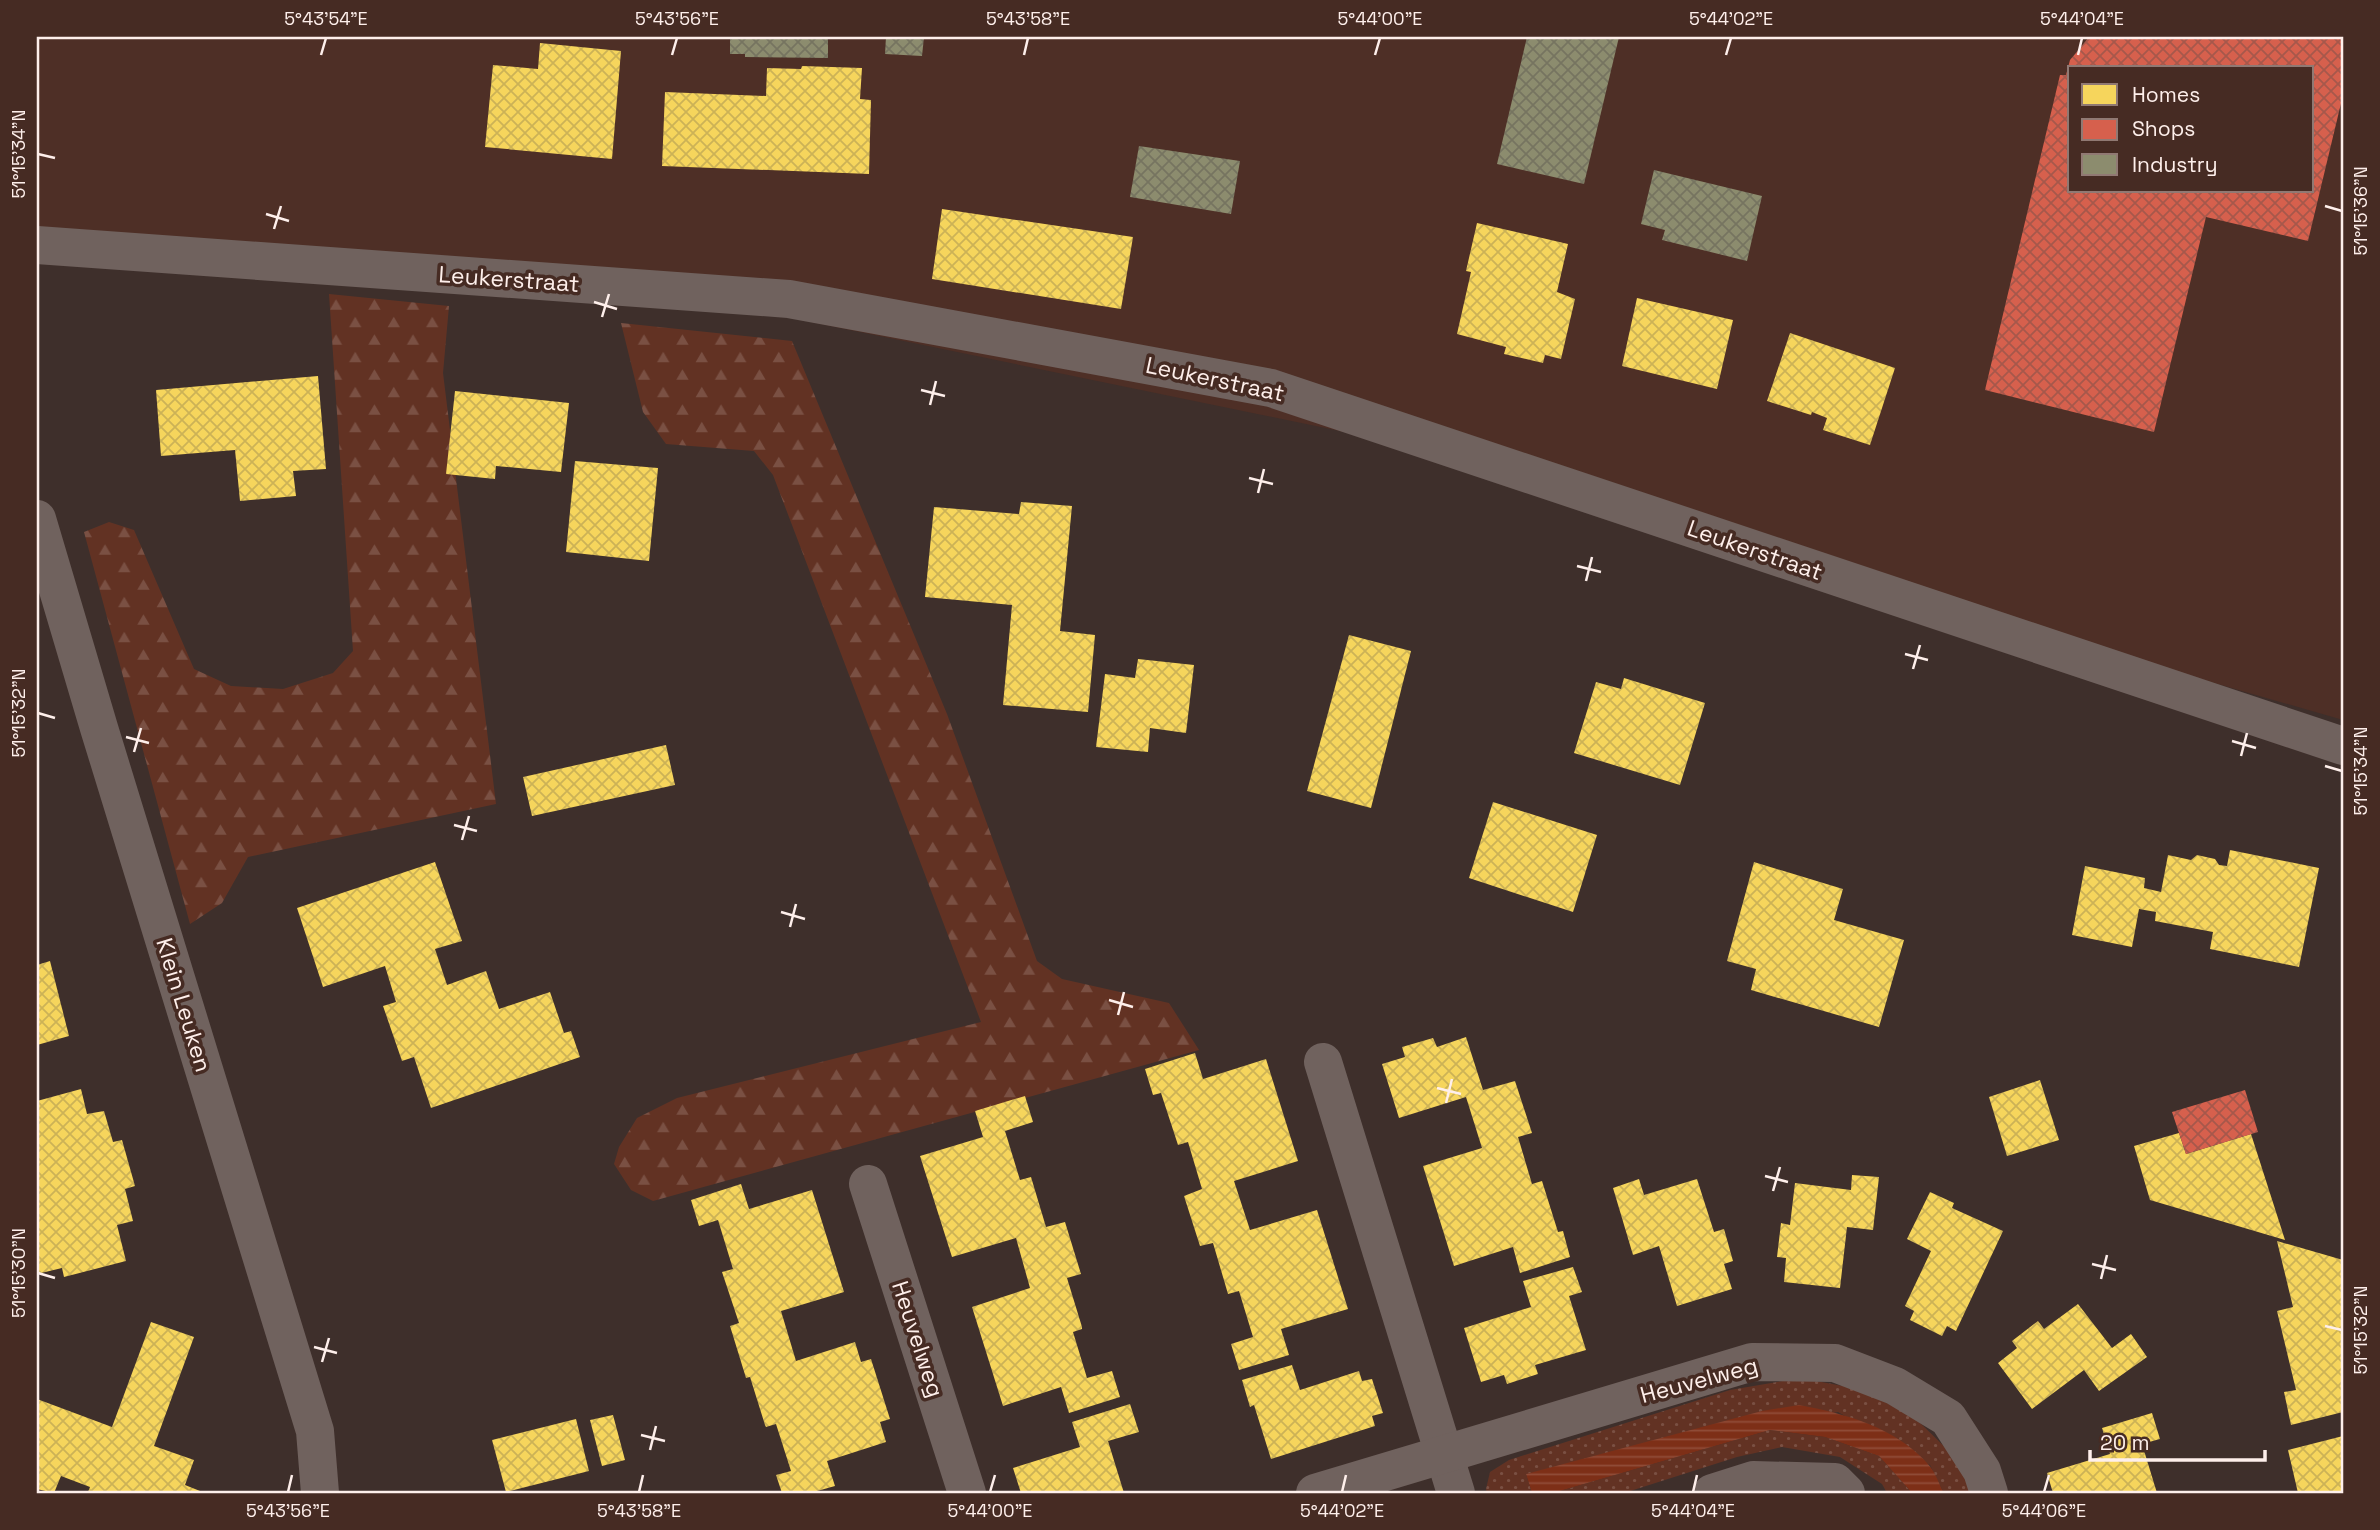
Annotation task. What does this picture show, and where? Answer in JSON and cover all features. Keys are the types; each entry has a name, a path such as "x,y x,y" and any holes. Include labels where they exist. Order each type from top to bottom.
{"street":[{"name":"Leukerstraat","path":"37,245 789,299 1271,387 2343,746"},
{"name":"Klein Leuken","path":"37,519 315,1431 320,1493"},
{"path":"1322,1062 1456,1493"},
{"name":"Heuvelweg","path":"868,1184 967,1493"},
{"name":"Heuvelweg","path":"1315,1493 1752,1362 1835,1363 1895,1386 1948,1418 1982,1471 1989,1493"},
{"path":"1712,1493 1753,1480 1835,1482 1846,1493"}],"shaded area":[{"path":"37,37 2343,37 2343,720 1340,431 787,317 37,256"},
{"path":"1799,1405 1852,1418 1901,1440 1930,1467 1944,1493 1912,1493 1879,1456 1825,1437 1770,1430 1553,1493 1532,1493 1526,1474 1762,1411"}],"green space":[{"path":"329,294 449,306 443,373 496,804 248,857 222,903 190,924 84,532 109,522 134,530 194,669 231,686 283,689 333,673 353,651"},
{"path":"621,323 792,341 947,714 1037,961 1062,979 1169,1003 1199,1050 653,1201 631,1190 614,1164 619,1147 637,1118 677,1098 981,1022 773,475 754,451 666,444 643,412"},
{"path":"1800,1378 1859,1389 1913,1416 1952,1454 1976,1493 1944,1493 1930,1465 1838,1412 1526,1474 1532,1493 1487,1493 1490,1472 1509,1460 1730,1390"},
{"path":"1770,1430 1825,1437 1879,1456 1912,1493 1887,1493 1882,1484 1840,1457 1782,1447 1737,1457 1624,1493 1553,1493"}],"building: Homes":[{"path":"540,43 621,51 612,159 485,147 493,65 538,69"},
{"path":"802,66 862,68 860,99 871,100 869,174 662,166 665,92 766,96 767,68 801,69"},
{"path":"942,209 1133,237 1121,309 932,279"},
{"path":"1477,223 1568,244 1557,292 1575,299 1561,359 1545,355 1543,363 1504,354 1506,347 1457,334 1471,272 1466,271"},
{"path":"1637,298 1733,320 1717,389 1622,366"},
{"path":"1790,333 1895,368 1870,445 1823,430 1827,418 1767,401"},
{"path":"318,376 326,469 293,471 296,496 240,501 235,450 161,456 156,390"},
{"path":"455,391 569,403 561,472 496,466 495,479 446,474"},
{"path":"575,461 658,468 649,561 566,552"},
{"path":"1021,502 1072,506 1060,631 1095,635 1088,712 1003,705 1012,605 925,597 934,507 1019,514"},
{"path":"1349,635 1411,651 1371,808 1307,791"},
{"path":"1138,659 1194,665 1186,733 1150,728 1148,752 1096,747 1105,674 1135,678"},
{"path":"1624,678 1705,703 1680,785 1574,753 1596,682 1621,689"},
{"path":"666,745 675,785 532,816 523,777"},
{"path":"1493,802 1597,835 1573,912 1469,878"},
{"path":"2230,850 2319,868 2299,967 2210,949 2213,932 2155,921 2156,912 2139,909 2132,947 2072,935 2085,866 2145,878 2144,888 2161,892 2168,855 2191,860 2197,855 2215,859 2219,865 2227,866"},
{"path":"435,862 462,941 435,949 447,985 486,971 499,1009 550,992 564,1033 571,1031 580,1057 431,1108 414,1057 402,1061 383,1006 396,1002 385,966 323,987 297,908"},
{"path":"1754,862 1843,889 1834,920 1904,940 1879,1027 1751,990 1756,969 1727,961"},
{"path":"50,961 69,1036 37,1045 37,965"},
{"path":"1466,1037 1483,1090 1515,1081 1532,1133 1518,1137 1532,1184 1542,1181 1558,1232 1563,1231 1570,1257 1520,1273 1513,1247 1454,1266 1423,1166 1482,1148 1466,1097 1399,1118 1382,1064 1405,1057 1402,1047 1433,1038 1437,1047"},
{"path":"1195,1053 1203,1079 1266,1059 1298,1161 1234,1181 1250,1230 1317,1210 1348,1309 1281,1329 1289,1355 1239,1370 1231,1344 1253,1337 1239,1291 1228,1294 1213,1243 1200,1246 1184,1196 1202,1189 1188,1142 1178,1145 1161,1093 1153,1095 1145,1069"},
{"path":"2040,1080 2059,1140 2007,1156 1989,1097"},
{"path":"81,1089 87,1114 104,1111 113,1142 122,1140 135,1186 125,1189 133,1221 117,1225 126,1261 64,1277 62,1268 37,1274 37,1101"},
{"path":"1025,1096 1033,1122 1005,1131 1020,1180 1031,1177 1046,1227 1065,1222 1081,1274 1067,1278 1082,1327 1073,1332 1087,1378 1112,1371 1120,1397 1069,1413 1061,1387 1003,1406 972,1307 1030,1288 1016,1238 952,1257 920,1156 983,1137 975,1111"},
{"path":"2179,1133 2186,1154 2251,1134 2285,1240 2150,1200 2134,1146"},
{"path":"1852,1175 1879,1177 1873,1230 1847,1227 1840,1288 1784,1282 1786,1258 1777,1257 1781,1223 1790,1225 1795,1183 1851,1190"},
{"path":"1639,1179 1644,1195 1697,1179 1714,1232 1724,1229 1733,1261 1724,1264 1732,1289 1677,1306 1659,1246 1633,1255 1613,1188"},
{"path":"741,1184 749,1209 812,1190 844,1292 781,1311 796,1361 855,1342 861,1362 871,1359 890,1419 880,1422 886,1442 827,1461 835,1486 810,1493 782,1493 776,1475 791,1471 776,1424 765,1425 750,1377 746,1378 730,1326 739,1323 722,1272 733,1269 718,1220 699,1226 691,1200"},
{"path":"1930,1192 1954,1203 1952,1208 2003,1231 1956,1331 1947,1326 1942,1336 1910,1320 1914,1311 1905,1306 1931,1251 1907,1239"},
{"path":"2277,1241 2343,1260 2343,1412 2291,1425 2284,1392 2296,1390 2277,1311 2293,1307"},
{"path":"1573,1267 1582,1292 1569,1296 1586,1350 1535,1365 1538,1374 1507,1384 1504,1375 1481,1382 1464,1328 1531,1307 1523,1281"},
{"path":"2078,1304 2112,1348 2131,1334 2147,1357 2099,1391 2084,1370 2032,1409 1998,1363 2017,1348 2012,1341 2038,1321 2044,1329"},
{"path":"151,1322 194,1337 154,1446 194,1460 185,1485 205,1493 93,1493 88,1492 90,1487 61,1476 54,1493 37,1489 37,1399 112,1427"},
{"path":"1292,1365 1300,1390 1359,1371 1362,1381 1372,1379 1383,1413 1372,1416 1375,1426 1271,1459 1254,1405 1250,1407 1242,1380"},
{"path":"1130,1404 1139,1432 1108,1441 1124,1493 1021,1493 1013,1468 1080,1447 1072,1422"},
{"path":"2152,1413 2160,1439 2142,1444 2157,1493 2053,1493 2047,1473 2110,1454 2102,1428"},
{"path":"613,1415 625,1460 602,1466 590,1420"},
{"path":"576,1419 589,1471 506,1492 492,1440"},
{"path":"2343,1436 2343,1493 2298,1493 2288,1450"}],"building: Shops":[{"path":"2089,37 2343,37 2343,95 2308,241 2206,217 2154,432 1985,390 2060,75 2066,75 2068,68 2068,192 2314,192 2314,66 2068,66 2070,60"},
{"path":"2245,1090 2258,1132 2186,1154 2172,1112"}],"building: Industry":[{"path":"730,37 828,37 828,58 745,57 745,54 730,54"},
{"path":"886,37 924,37 922,56 885,54"},
{"path":"1527,37 1619,37 1584,184 1497,164"},
{"path":"1139,146 1240,161 1231,214 1130,197"},
{"path":"1654,170 1762,196 1747,261 1662,240 1665,230 1641,224"}]}
